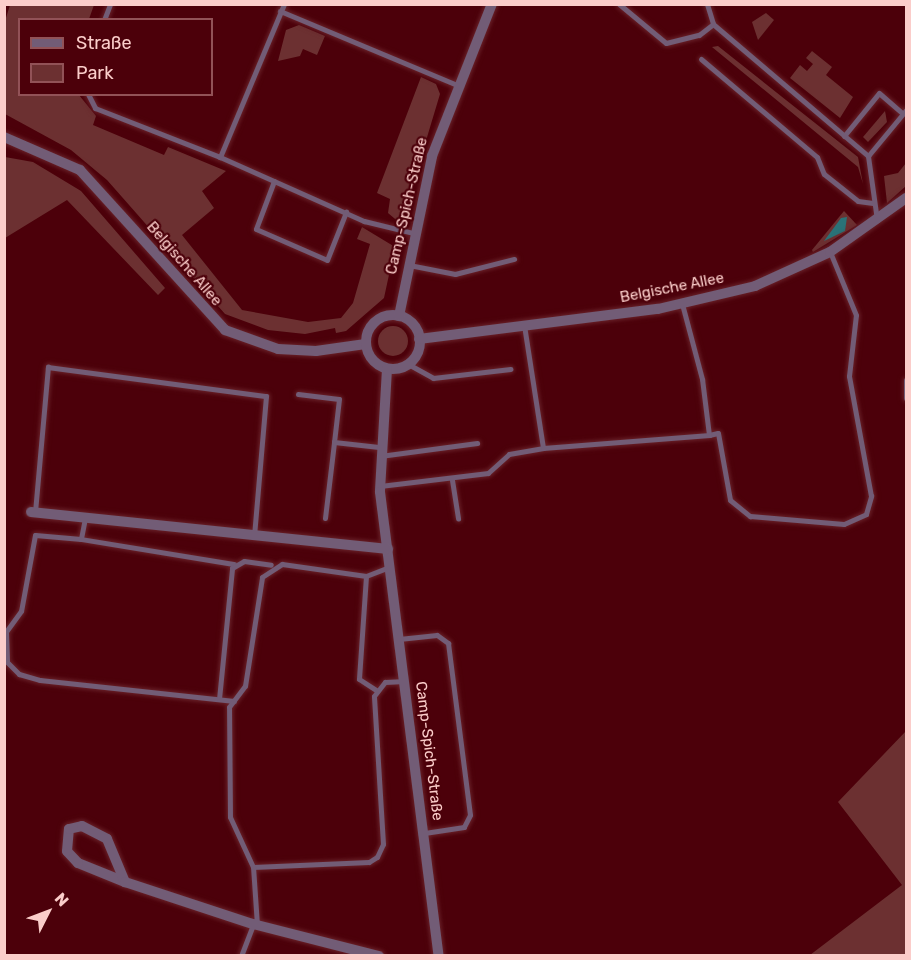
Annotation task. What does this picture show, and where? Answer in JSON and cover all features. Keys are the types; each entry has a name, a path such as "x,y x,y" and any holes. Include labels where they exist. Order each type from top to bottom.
{"street":[{"name":"Camp-Spich-Straße","path":"399,316 413,233 432,156 457,85 492,4"},
{"name":"Belgische Allee","path":"4,137 80,170 225,330 278,349 316,351 366,344"},
{"name":"Belgische Allee","path":"419,339 682,304 755,286 830,252 877,221 906,198"},
{"path":"399,316 413,325 419,339 408,364 387,369 373,360 366,344 375,322 399,316"},
{"name":"Camp-Spich-Straße","path":"387,369 379,451 379,486 439,956"},
{"path":"33,512 388,549"},
{"path":"125,882 107,839 82,826 69,829 67,851 78,863 125,882 255,924 379,956"}],"lane":[{"path":"220,157 284,4"},
{"path":"619,4 666,43 699,35 713,24"},
{"path":"707,4 713,24 868,156 877,221"},
{"path":"280,11 457,85"},
{"path":"701,59 817,156 824,174 858,201 873,203"},
{"path":"844,136 879,93 904,111 868,156"},
{"path":"89,96 95,108 220,157 346,212 413,233"},
{"path":"274,181 256,229 327,260 346,212"},
{"path":"379,486 452,480 488,473 509,454 543,448 718,434 730,500 750,516 844,524 866,514 871,496 849,376 856,315 830,252"},
{"path":"409,265 455,274 514,259"},
{"path":"682,304 702,379 709,435"},
{"path":"524,325 543,448"},
{"path":"408,364 433,378 510,369"},
{"path":"33,512 48,367 266,396 254,535"},
{"path":"906,380 906,398"},
{"path":"298,394 339,399 325,518"},
{"path":"334,442 379,451 477,443"},
{"path":"452,480 458,519"},
{"path":"81,539 85,518"},
{"path":"234,701 40,680 19,674 7,662 6,632 21,611 35,535 81,539 234,564 366,576 390,567"},
{"path":"219,699 234,564"},
{"path":"241,956 255,924 254,867 230,817 229,707 245,686 262,577 272,566"},
{"path":"366,576 359,679 376,690"},
{"path":"399,639 437,635 448,643 469,803 464,827 424,832"},
{"path":"376,690 385,682 405,681"},
{"path":"254,867 369,862 382,851 376,690"}],"green space":[{"path":"10,5 94,5 89,18 18,18 18,96 80,96 96,116 93,125 164,155 168,147 226,171 202,191 214,208 182,235 242,310 308,322 341,318 353,303 370,244 357,239 362,227 395,247 384,298 346,331 336,333 335,328 305,334 268,330 225,314 107,180 71,150 5,114 5,21"},
{"path":"766,13 774,20 758,40 752,22"},
{"path":"299,25 325,36 317,55 303,49 300,56 278,61 286,30"},
{"path":"718,46 858,157 863,184 858,167 712,47"},
{"path":"812,51 832,67 826,75 853,97 840,118 790,78 800,65 807,71 813,64 806,58"},
{"path":"421,77 436,84 440,94 401,224 388,213 390,199 377,193"},
{"path":"885,111 887,122 868,142 863,137"},
{"path":"5,157 33,162 81,191 165,288 158,295 67,200 5,238"},
{"path":"906,163 906,186 887,203 884,176 898,173"},
{"path":"844,211 857,225 813,252 812,250"},
{"path":"393,326 404,330 408,341 404,352 393,356 382,352 378,341 382,330"},
{"path":"906,731 906,955 810,955 902,885 838,802"}],"water":[{"path":"847,217 845,231 824,241 841,218"}]}
